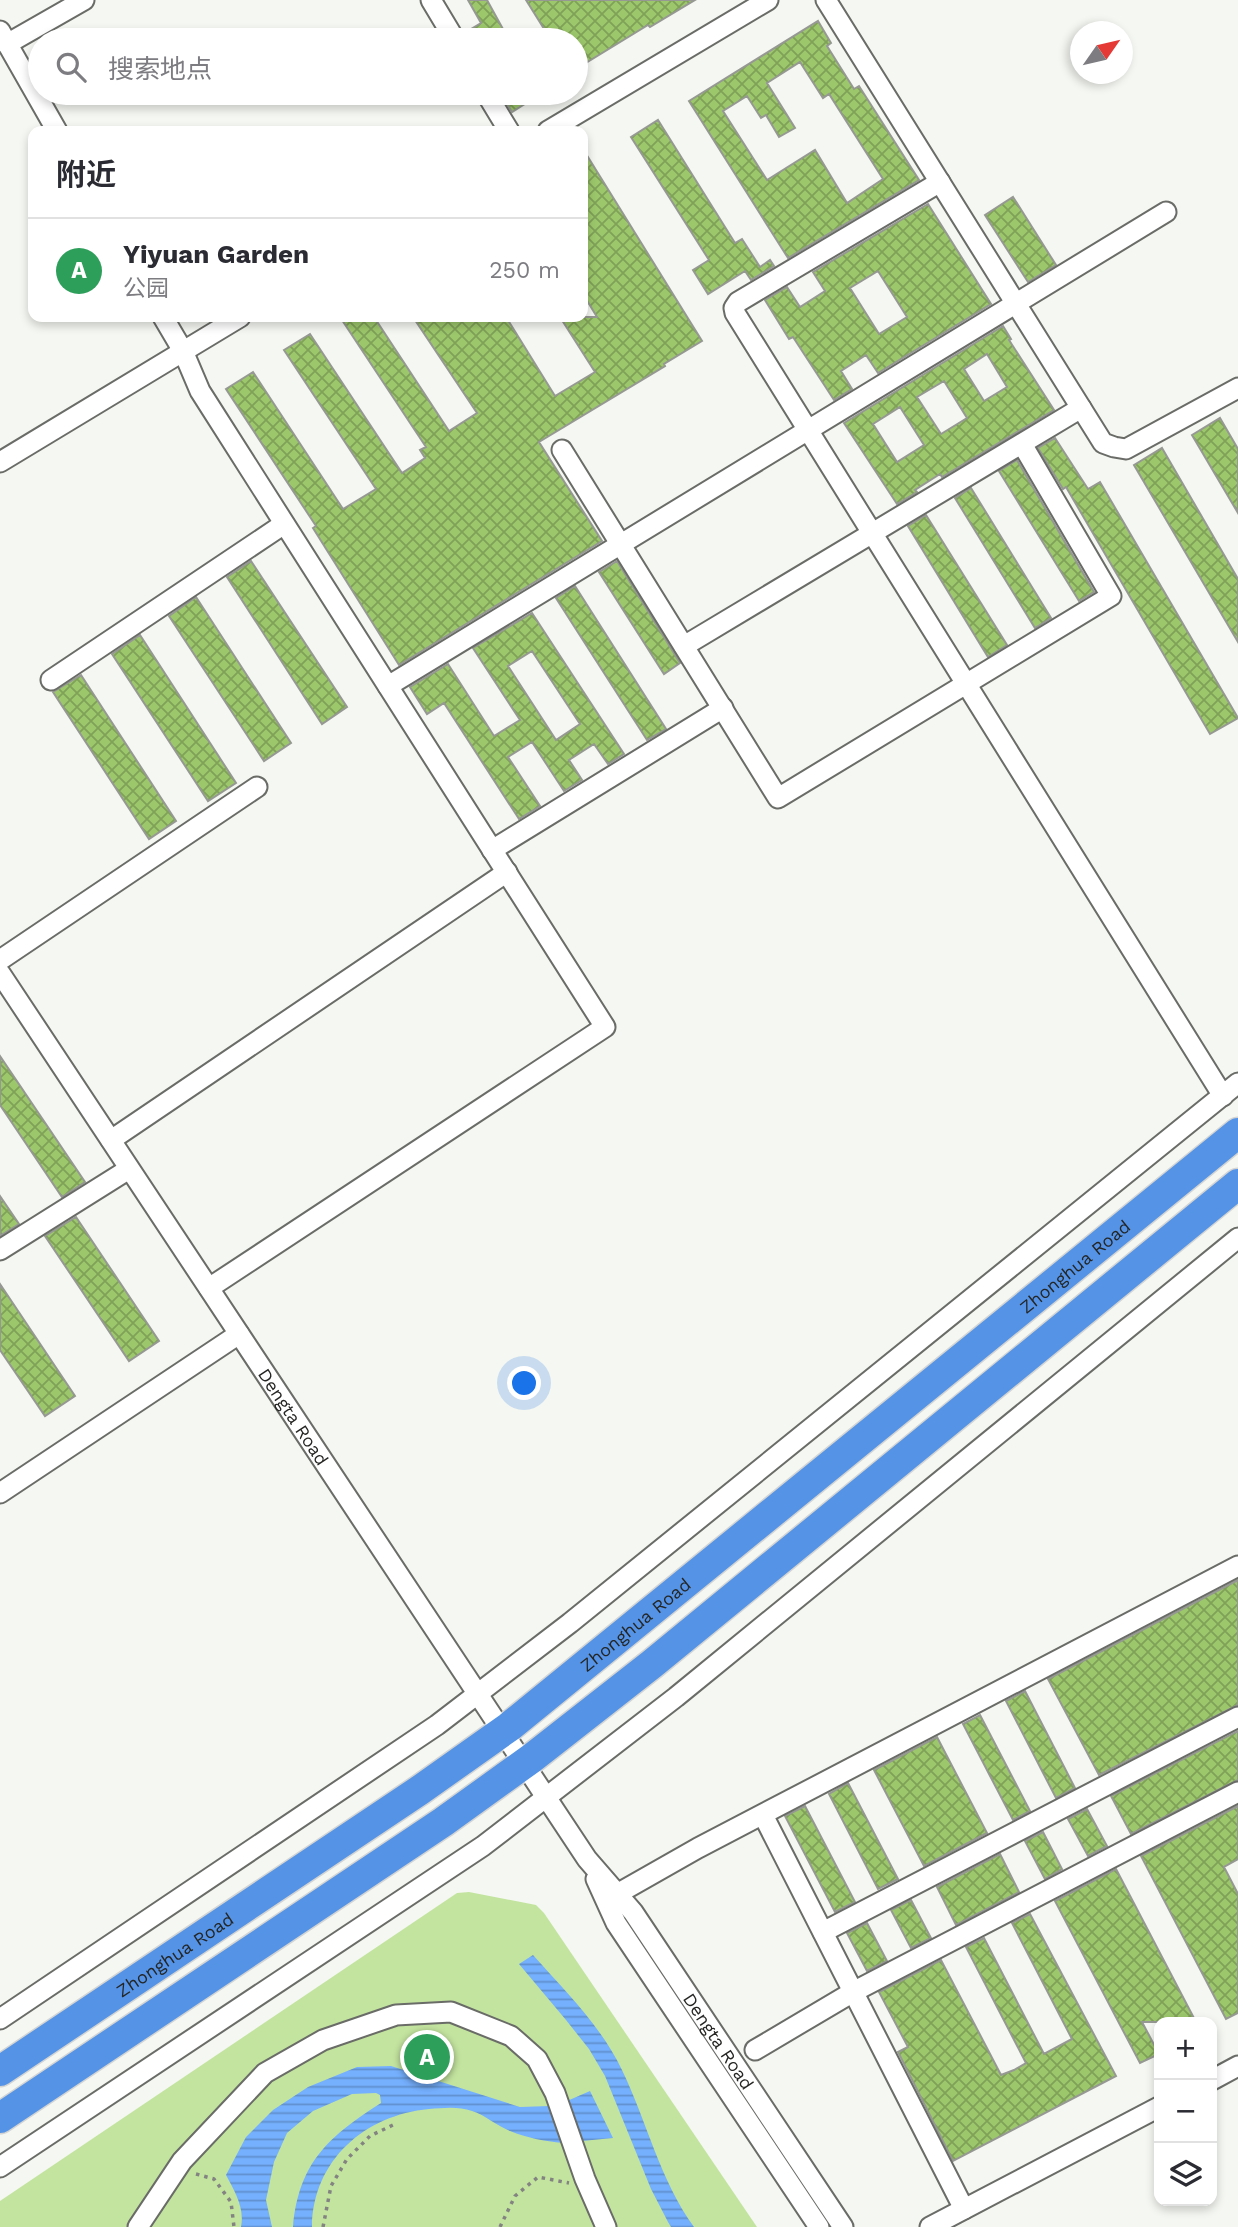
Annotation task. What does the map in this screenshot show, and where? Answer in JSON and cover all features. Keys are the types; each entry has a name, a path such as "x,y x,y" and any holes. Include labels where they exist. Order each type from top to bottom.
{"highway":[{"name":"Zhonghua Road","path":"0,2071 420,1790 503,1731 638,1624 1238,1133"},
{"path":"0,2118 443,1822 524,1764 652,1664 1238,1184"}],"street":[{"path":"35,28 84,0"},
{"path":"430,0 448,28"},
{"path":"556,126 768,0"},
{"path":"826,0 1103,443 1126,449 1238,388"},
{"path":"28,32 5,45 28,83"},
{"path":"41,105 54,126"},
{"path":"493,105 506,126"},
{"path":"0,2019 437,1725 602,1596 1230,1090 966,684 734,308 738,302 940,182"},
{"path":"388,686 1166,212"},
{"path":"166,322 183,351 200,391 605,1027 209,1289"},
{"path":"0,462 232,322"},
{"path":"684,646 1081,408"},
{"path":"562,450 778,798 1111,596 1022,444"},
{"path":"51,680 284,524"},
{"path":"492,850 723,708"},
{"path":"0,960 257,787"},
{"path":"111,1140 507,873"},
{"name":"Dengta Road","path":"0,973 587,1859 640,1923 844,2227"},
{"path":"0,1250 130,1169"},
{"path":"0,2167 483,1846 676,1697 1238,1238"},
{"path":"0,1493 239,1334"},
{"path":"617,1894 1238,1566"},
{"path":"823,1932 1238,1717"},
{"path":"755,2050 853,1992 1238,1792"},
{"path":"763,1815 964,2209"},
{"name":"Dengta Road","path":"587,1859 616,1923 819,2227"},
{"path":"138,2227 182,2161 265,2073 323,2040 396,2015 451,2012 511,2036 537,2059 555,2093 606,2227"},
{"path":"1217,2077 1238,2066"},
{"path":"930,2227 1154,2110"}],"path":[{"path":"323,2227 331,2186 347,2159 370,2136 395,2124"},
{"path":"177,2168 214,2179 231,2202 234,2227"},
{"path":"500,2227 515,2196 538,2177 590,2189"}],"green space":[{"path":"469,1892 536,1905 544,1913 757,2227 0,2227 0,2201 457,1893"}],"water":[{"path":"533,1955 582,2010 613,2054 631,2090 672,2190 694,2227 671,2227 668,2222 651,2189 605,2076 589,2049 519,1964"},
{"path":"391,2066 520,2107 549,2106 563,2143 516,2133 467,2109 440,2108 406,2113 364,2131 347,2145 322,2181 315,2203 312,2227 293,2227 296,2204 310,2167 332,2139 381,2103 380,2095 376,2093 352,2094 313,2111 287,2133 274,2162 266,2200 272,2227 241,2227 240,2206 226,2175 246,2137 273,2110 308,2087 357,2067"},
{"path":"590,2091 613,2138 582,2141 567,2101"}],"building":[{"path":"468,0 487,0 502,28 473,28 481,23"},
{"path":"526,0 695,0 588,62 588,28 544,28"},
{"path":"818,21 831,43 827,46 854,89 859,86 919,180 788,258 689,101","holes":["800,62 823,98 829,94 883,179 847,203 815,150 767,180 723,111 747,96 761,118 766,115 779,137 795,128 767,83"]},
{"path":"508,105 523,105 512,112"},
{"path":"658,120 735,243 742,239 760,267 770,260 774,266 751,280 745,271 708,294 693,270 709,260 631,137"},
{"path":"588,157 702,341 539,442 602,541 399,665 313,528 316,526 226,389 253,372 343,509 376,489 284,350 310,334 402,473 425,458 420,450 426,447 343,322 377,322 449,431 477,413 416,322 509,322 555,396 595,372 563,322 588,322 588,317 597,317 588,302"},
{"path":"1013,197 1056,265 1028,282 985,215"},
{"path":"928,204 991,304 878,373 866,355 841,371 852,389 834,400 793,337 789,339 765,300 787,287 800,307 825,291 813,272","holes":["878,271 907,317 879,334 850,288"]},
{"path":"1003,326 1011,339 1009,340 1054,410 942,477 940,474 897,504 844,423","holes":["987,354 1007,387 984,401 964,369","944,381 967,418 941,434 917,397","900,407 924,445 897,462 873,424"]},
{"path":"1220,418 1238,449 1238,513 1192,435"},
{"path":"1055,438 1088,489 1100,482 1238,718 1210,734 1066,487 1063,489 1038,448"},
{"path":"1162,448 1238,579 1238,642 1134,465"},
{"path":"1017,460 1094,592 1079,601 999,471"},
{"path":"971,488 1051,618 1035,628 955,498"},
{"path":"926,515 1007,645 988,657 908,526"},
{"path":"251,561 347,707 322,724 227,577"},
{"path":"617,561 680,663 664,674 599,572"},
{"path":"575,586 666,729 647,740 556,598"},
{"path":"196,597 291,743 264,761 169,616"},
{"path":"532,613 624,754 608,764 594,744 569,760 582,780 564,791 532,742 508,757 540,806 519,819 444,703 427,714 410,687 448,664 494,736 520,720 473,648","holes":["532,651 580,724 556,740 508,666"]},
{"path":"140,635 236,783 208,801 112,654"},
{"path":"81,675 176,821 149,839 53,692"},
{"path":"0,1056 85,1182 62,1197 0,1105"},
{"path":"0,1196 19,1224 0,1236"},
{"path":"76,1217 159,1341 129,1361 45,1236"},
{"path":"0,1284 75,1396 45,1416 0,1350"},
{"path":"1238,1580 1238,1705 1099,1775 1048,1679"},
{"path":"1025,1691 1075,1788 1056,1798 1006,1701"},
{"path":"980,1715 1030,1811 1013,1820 963,1724"},
{"path":"1238,1731 1238,1780 1131,1834 1111,1796"},
{"path":"937,1737 987,1833 924,1866 874,1770"},
{"path":"848,1783 898,1879 878,1889 829,1794"},
{"path":"805,1806 855,1902 835,1912 785,1816"},
{"path":"1238,1806 1238,1859 1224,1867 1238,1894 1238,2013 1226,2019 1141,1856"},
{"path":"1087,1809 1107,1846 1088,1856 1068,1819"},
{"path":"1043,1832 1062,1869 1045,1879 1025,1841"},
{"path":"1000,1854 1019,1892 956,1925 937,1887"},
{"path":"1116,1869 1193,2017 1154,2017 1154,2022 1142,2022 1154,2045 1154,2056 1140,2063 1055,1901"},
{"path":"911,1900 931,1938 911,1948 891,1910"},
{"path":"1030,1914 1116,2076 953,2161 898,2052 908,2047 879,1992 941,1960 1001,2075 1014,2070 1026,2063 966,1947 984,1938 1044,2054 1072,2039 1012,1923"},
{"path":"867,1923 887,1961 867,1971 847,1933"}],"place":[{"name":"Yiyuan Garden","path":"427,2057"}]}
